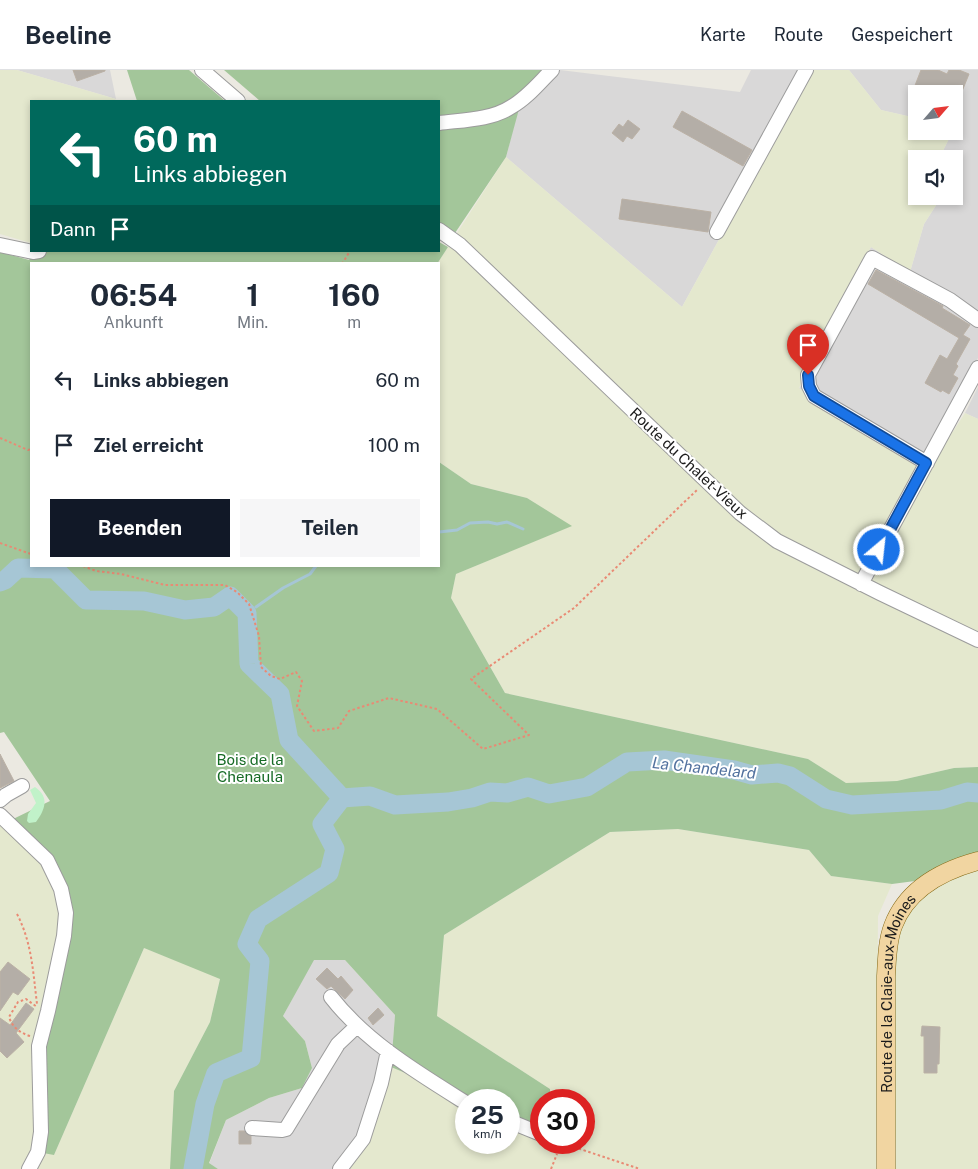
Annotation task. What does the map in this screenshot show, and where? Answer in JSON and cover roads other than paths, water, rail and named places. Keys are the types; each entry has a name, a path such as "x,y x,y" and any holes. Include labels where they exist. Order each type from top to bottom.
{"main road":[{"name":"Route de la Claie-aux-Moines","path":"886,1169 886,976 887,950 892,927 902,906 917,890 939,874 978,861"}],"street":[{"path":"202,70 237,100"},
{"path":"440,123 493,115 510,108 526,97 552,70"},
{"path":"717,232 806,70"},
{"name":"Route du Chalet-Vieux","path":"440,231 460,245 740,513 777,541 978,640"},
{"path":"0,244 30,251"},
{"path":"926,463 814,396 809,386 808,375 872,258 950,300 978,320"},
{"path":"861,584 978,368"},
{"path":"0,800 22,786"},
{"path":"0,815 47,860 61,889 66,913 64,936 39,1046 41,1132 38,1152 29,1169"},
{"path":"331,996 357,1026 388,1051 455,1096"},
{"path":"252,1128 286,1129 338,1044 357,1026"},
{"path":"340,1169 363,1139 382,1084 388,1051"}],"waterway":[{"path":"440,532 457,530 470,523 488,522 497,524 507,522 523,529"},
{"path":"256,607 283,588 310,574 315,567"},
{"name":"La Chandelard","path":"0,582 18,568 55,569 86,600 144,601 185,610 214,607 230,596 247,613 249,664 280,694 289,740 342,798 322,824 335,849 329,873 258,919 247,944 260,961 251,1058 216,1073 205,1104 193,1169"},
{"name":"La Chandelard","path":"342,798 370,796 395,805 448,802 472,798 490,792 507,793 528,787 549,794 587,787 627,762 664,760 734,770 752,775 778,773 790,776 826,799 852,805 941,800 967,792 978,793"}],"park label":[{"name":"Bois de la Chenaula","path":"250,768"}]}
